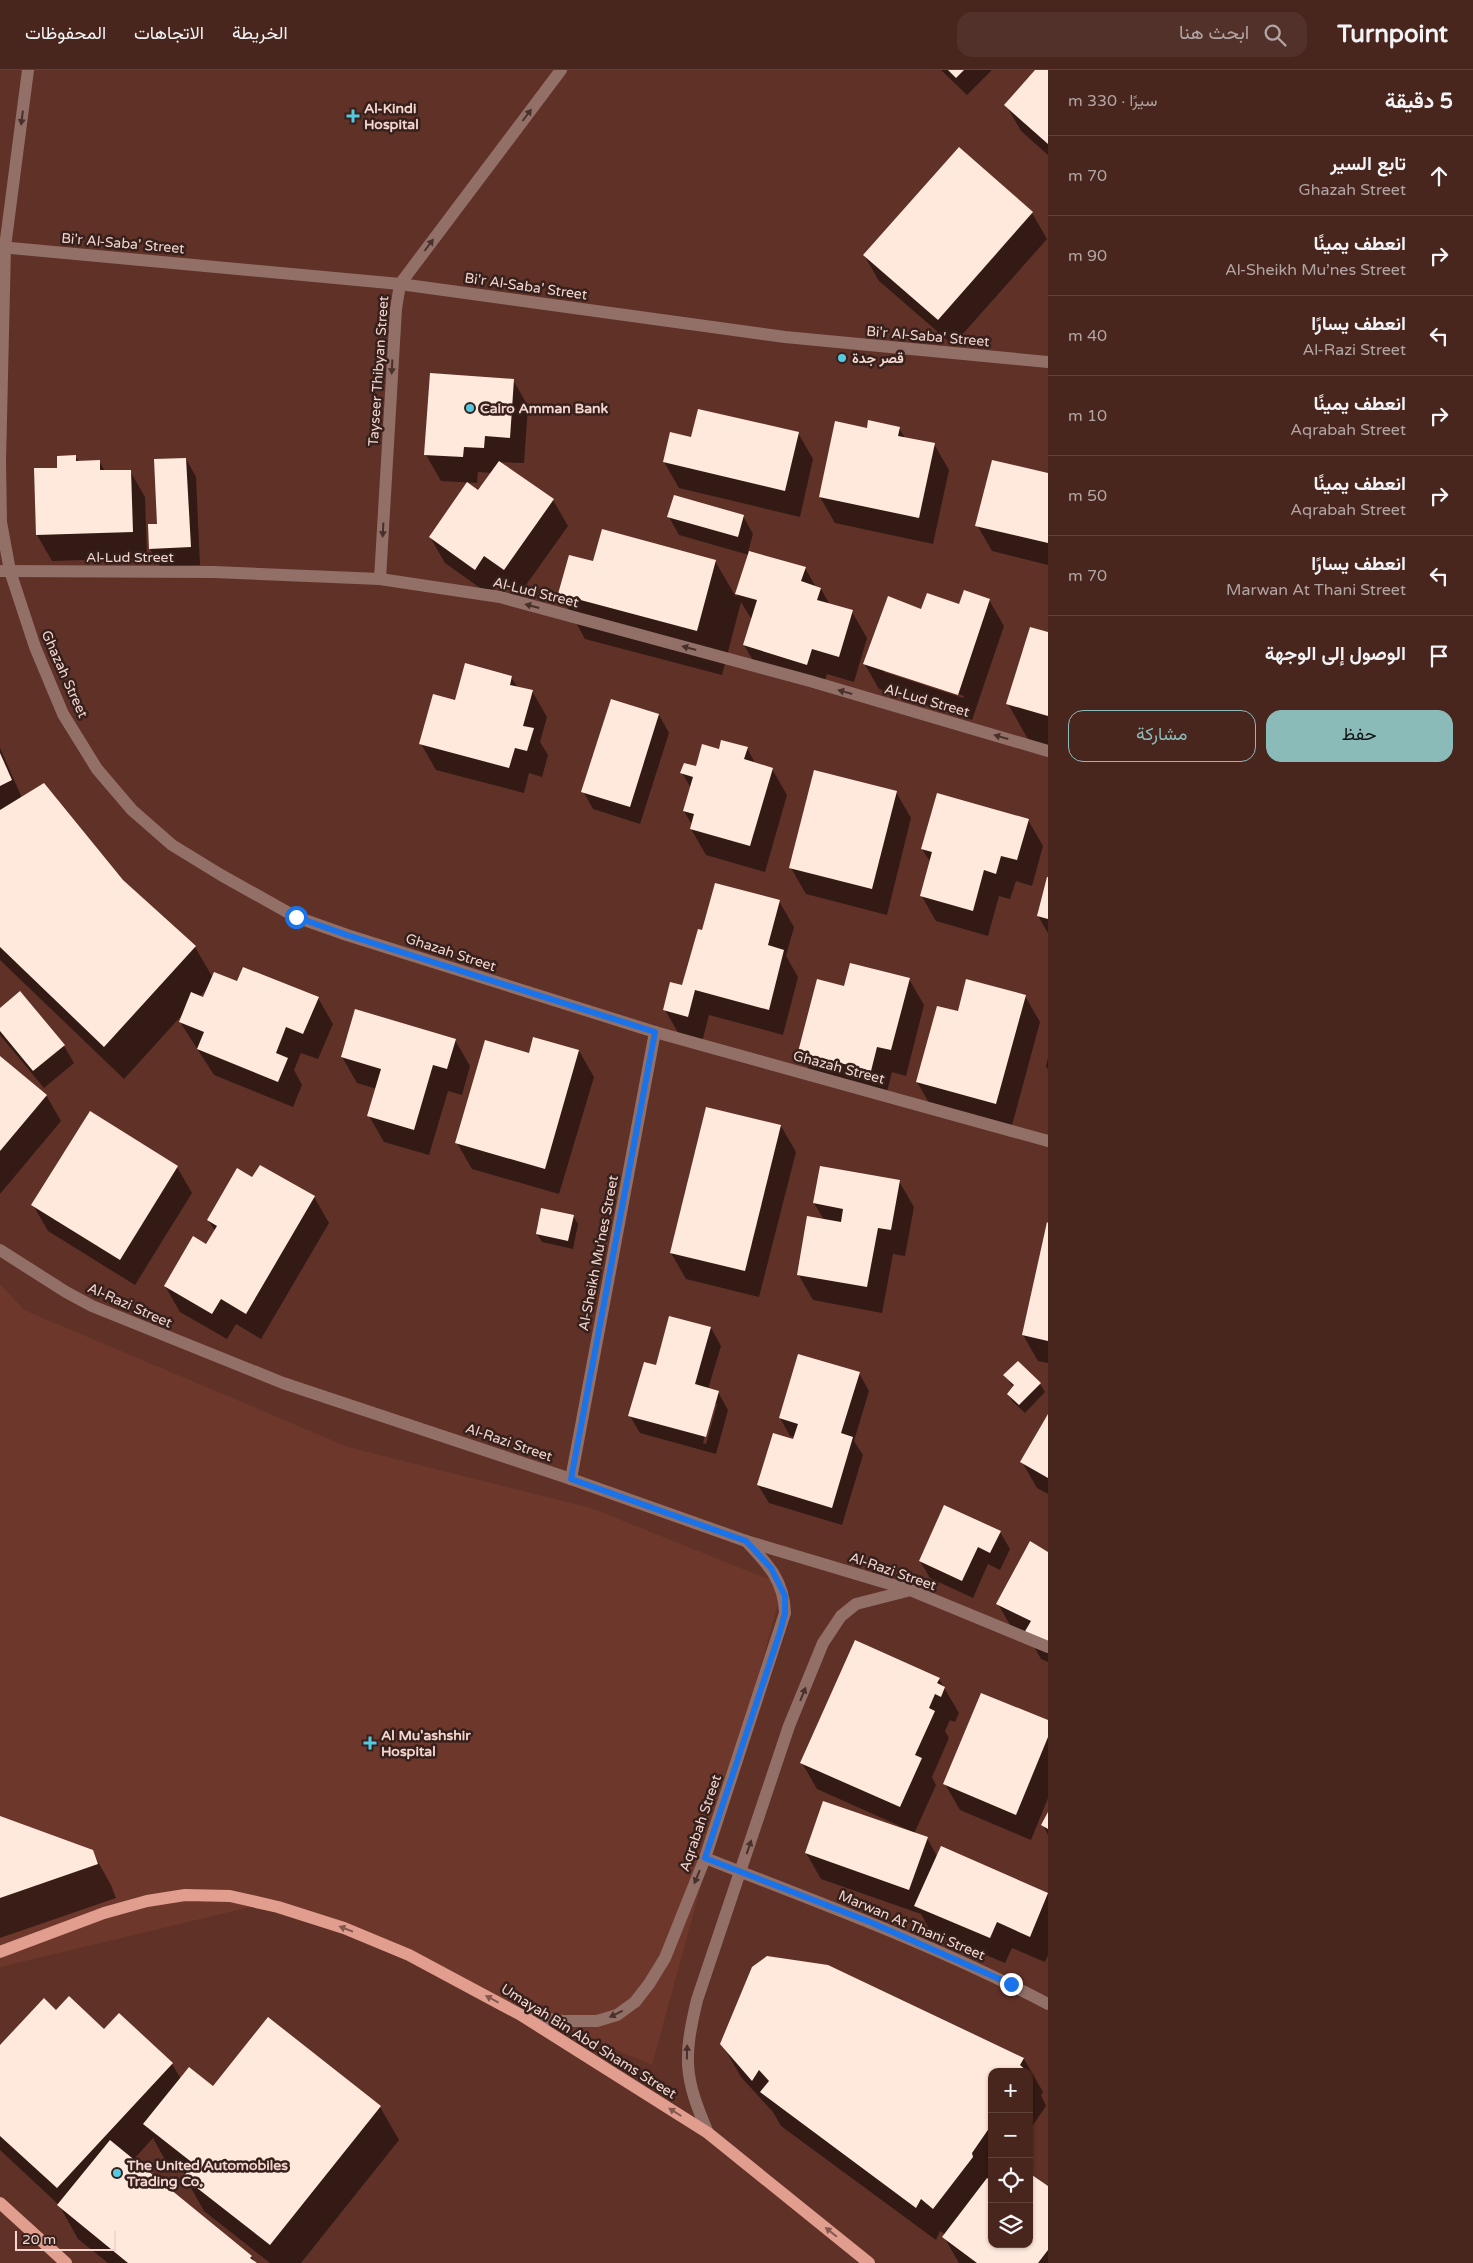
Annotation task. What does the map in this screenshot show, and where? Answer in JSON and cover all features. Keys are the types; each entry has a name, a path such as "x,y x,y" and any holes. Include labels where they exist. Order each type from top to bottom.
{"main road":[{"name":"Umayah Bin Abd Shams Street","path":"0,1952 104,1913 147,1901 185,1895 230,1896 278,1907 344,1928 409,1955 521,2015 708,2133 869,2263"},
{"path":"0,2203 66,2263"}],"street":[{"name":"Ghazah Street","path":"28,70 3,247 1,512 5,571 63,714 97,769 132,810 172,845 220,875 296,917 347,935 655,1032 1048,1141"},
{"name":"Tayseer Thibyan Street","path":"380,579 396,309 400,284 561,70"},
{"name":"Bi'r Al-Saba' Street","path":"3,247 400,284 785,337 1048,362"},
{"name":"Al-Lud Street","path":"5,571 214,572 380,579 500,597 810,682 1048,751"},
{"name":"Al-Sheikh Mu’nes Street","path":"571,1479 655,1032"},
{"name":"Al-Razi Street","path":"0,1250 66,1292 170,1339 283,1383 571,1479 746,1541 910,1590 1048,1647"},
{"name":"Aqrabah Street","path":"521,2015 563,2021 598,2021 618,2015 635,2002 665,1958 705,1858 785,1613 785,1596 771,1568 746,1541"},
{"path":"708,2133 692,2094 686,2049 697,2000 790,1726 823,1643 841,1616 856,1604 910,1590"},
{"name":"Marwan At Thani Street","path":"705,1858 870,1922 1011,1984 1048,2004"}],"shaded area":[{"name":"Al Mu'ashshir Hospital","path":"0,1284 24,1310 348,1447 591,1508 783,1585 652,2065 272,1902 0,1967"}],"building":[{"path":"948,70 964,70 956,78"},
{"path":"1035,70 1048,70 1048,144 1004,105"},
{"path":"959,147 1033,212 938,320 863,255"},
{"name":"Cairo Amman Bank","path":"430,373 514,379 510,438 485,436 484,448 464,447 463,457 424,455"},
{"path":"698,409 799,432 785,491 663,462 670,432 691,437"},
{"path":"868,420 900,427 898,436 935,443 919,518 819,497 835,421 867,428"},
{"path":"76,455 76,461 100,460 100,470 131,470 133,532 36,535 34,468 57,468 57,456"},
{"path":"186,458 191,547 149,549 148,524 157,524 154,459"},
{"path":"992,460 1048,473 1048,543 975,526"},
{"path":"499,461 554,499 504,570 484,556 475,570 429,537 467,482 478,490"},
{"path":"674,495 744,515 738,537 667,517"},
{"path":"602,529 716,560 697,631 558,594 569,555 593,561"},
{"path":"749,551 806,567 801,581 821,588 817,600 853,610 839,657 812,649 807,665 743,645 757,600 735,594"},
{"path":"964,590 990,599 958,695 863,664 888,596 921,609 927,593 959,604"},
{"path":"1030,627 1048,632 1048,716 1006,704"},
{"path":"465,663 512,676 510,685 533,690 523,726 534,728 527,751 515,748 509,768 419,744 433,694 455,700"},
{"path":"611,699 659,714 630,807 581,792"},
{"path":"721,740 748,747 744,759 773,768 750,846 690,829 694,814 683,811 693,777 680,773 684,763 696,766 702,744 719,749"},
{"path":"0,753 12,780 0,786"},
{"path":"814,770 897,791 872,889 789,868"},
{"path":"44,783 123,880 196,946 104,1047 0,947 0,810"},
{"path":"937,793 1029,819 1017,860 1001,856 996,874 984,870 973,911 920,896 932,852 921,849"},
{"path":"1048,877 1048,919 1037,916"},
{"path":"715,883 780,900 768,945 784,950 769,1010 695,990 688,1017 663,1010 670,982 682,985 698,929 702,930"},
{"path":"850,963 910,978 891,1050 877,1047 871,1071 798,1052 817,979 844,986"},
{"path":"243,967 319,997 303,1034 286,1027 276,1053 288,1058 278,1082 197,1049 204,1032 179,1022 191,992 203,997 214,972 237,981"},
{"path":"966,979 1026,995 996,1104 916,1082 937,1006 958,1011"},
{"path":"20,991 65,1045 33,1071 0,1031 0,1008"},
{"path":"355,1009 456,1039 447,1069 433,1065 414,1130 367,1116 381,1069 341,1057"},
{"path":"533,1037 579,1050 545,1169 455,1143 485,1040 529,1053"},
{"path":"0,1056 47,1095 0,1151"},
{"path":"706,1107 781,1125 745,1271 670,1253"},
{"path":"90,1111 178,1166 120,1260 31,1205"},
{"path":"260,1165 315,1196 246,1314 221,1299 212,1314 164,1286 193,1236 206,1244 217,1226 207,1220 237,1168 252,1177"},
{"path":"820,1166 900,1180 891,1230 878,1228 867,1287 797,1275 807,1216 841,1222 843,1209 813,1203"},
{"path":"541,1208 574,1215 568,1241 536,1234"},
{"path":"1048,1223 1048,1341 1022,1335"},
{"path":"669,1316 711,1327 695,1384 719,1391 706,1437 628,1416 644,1362 656,1365"},
{"path":"798,1354 860,1372 841,1433 853,1437 832,1508 757,1485 773,1433 793,1439 798,1424 779,1418"},
{"path":"1018,1361 1041,1383 1019,1405 1007,1394 1014,1385 1003,1375"},
{"path":"1048,1414 1048,1478 1020,1462"},
{"path":"944,1505 1001,1531 990,1553 978,1547 962,1581 919,1561"},
{"path":"1030,1541 1048,1552 1048,1644 1024,1633 1031,1621 996,1604"},
{"path":"855,1640 940,1678 937,1683 945,1687 941,1697 935,1694 929,1708 935,1711 915,1755 922,1758 900,1807 800,1763"},
{"path":"981,1693 1048,1720 1048,1737 1016,1815 943,1784"},
{"path":"823,1801 928,1837 909,1890 805,1853"},
{"path":"1048,1812 1048,1829 1041,1825"},
{"path":"0,1816 93,1850 98,1864 0,1898"},
{"path":"941,1846 1048,1893 1030,1937 997,1922 990,1938 914,1906"},
{"path":"767,1956 828,1965 1024,2058 1020,2065 1023,2068 988,2068 988,2130 972,2153 973,2157 933,2209 921,2199 916,2208 760,2092 769,2081 759,2070 752,2081 720,2044 752,1967"},
{"path":"69,1996 104,2029 119,2013 173,2063 57,2188 0,2136 0,2045 44,1998 56,2010"},
{"path":"268,2017 381,2106 270,2245 183,2177 194,2164 143,2124 189,2067 213,2086"},
{"name":"The United Automobiles Trading Co.","path":"110,2140 252,2256 250,2258 257,2263 128,2263 57,2205"},
{"path":"1033,2176 1048,2186 1048,2250 1038,2263 977,2263 942,2237 987,2178 988,2248 1033,2248"}],"place":[{"name":"Al-Kindi Hospital","path":"353,116"},
{"name":"قصر جدة","path":"842,358"},
{"name":"Cairo Amman Bank","path":"470,408"},
{"name":"Al Mu'ashshir Hospital","path":"370,1743"},
{"name":"The United Automobiles Trading Co.","path":"117,2173"}],"route":[{"path":"296,917 347,935 655,1032 571,1479 746,1541 771,1568 785,1596 785,1613 780,1632 705,1858 870,1922 1011,1984"}]}
